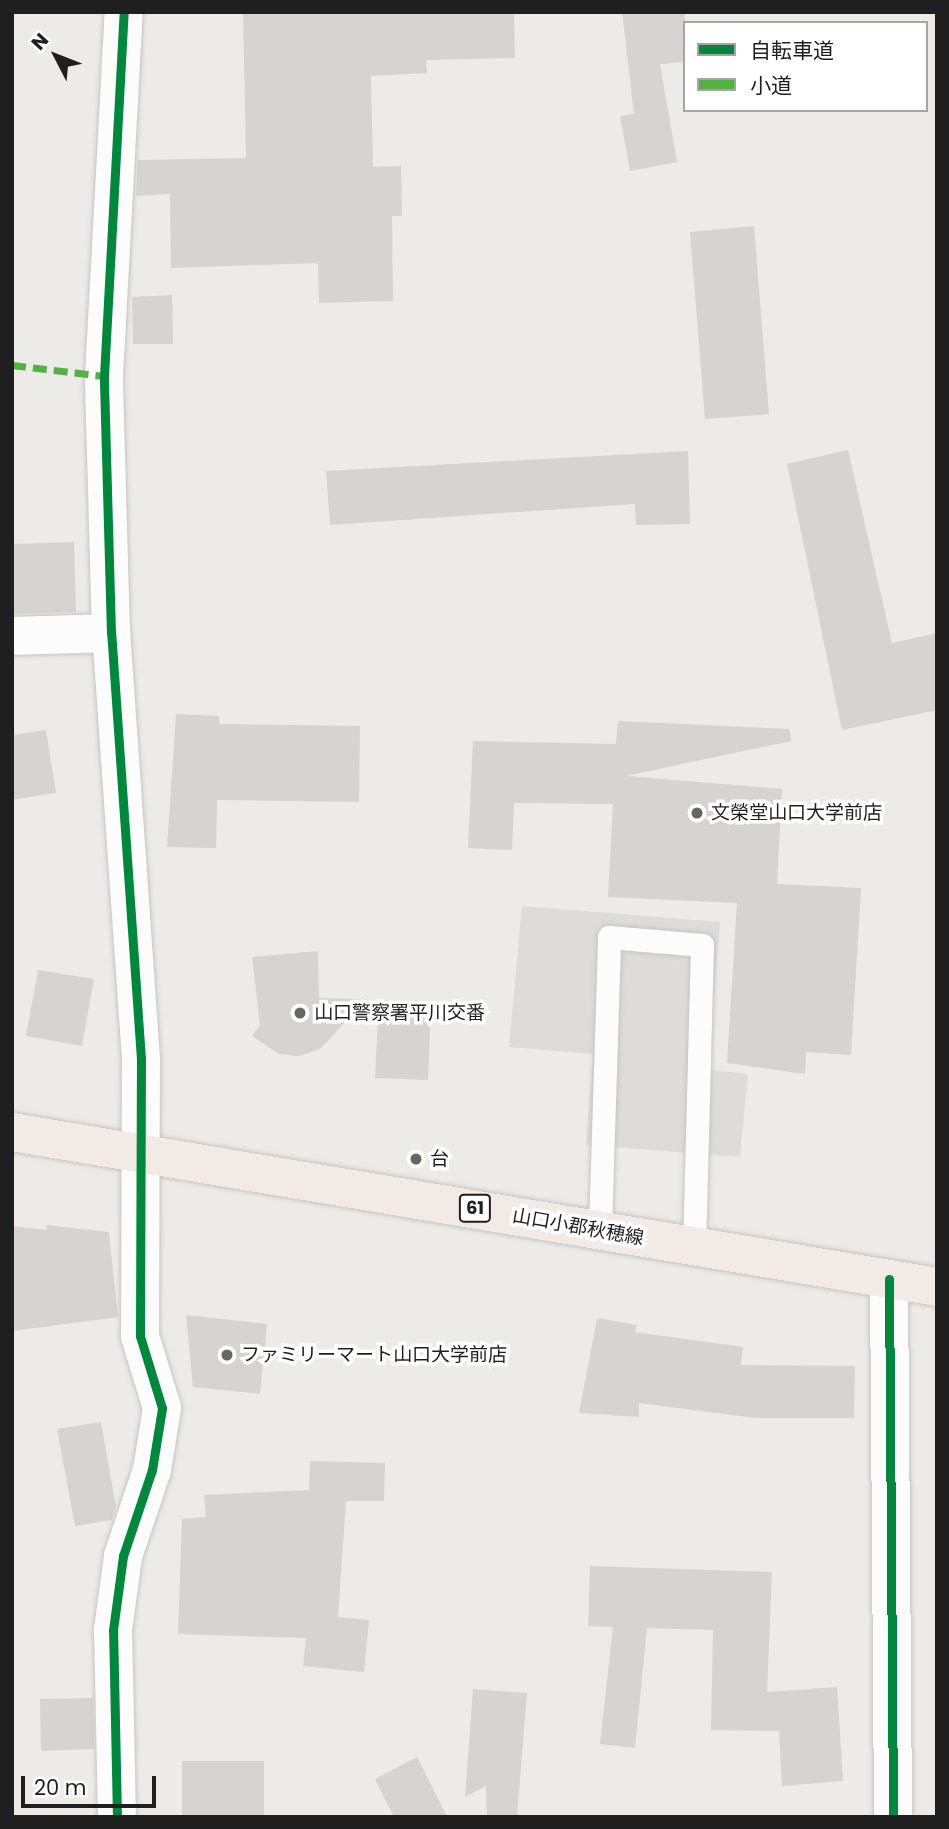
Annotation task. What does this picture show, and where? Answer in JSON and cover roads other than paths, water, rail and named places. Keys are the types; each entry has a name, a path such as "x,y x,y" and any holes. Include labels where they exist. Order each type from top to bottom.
{"main road":[{"name":"山口小郡秋穂線","path":"12,1132 937,1287"}],"street":[{"path":"117,1817 113,1630 123,1556 152,1470 162,1408 140,1336 136,1151 141,1059 111,633 104,376 124,12"},
{"path":"12,636 111,633"},
{"path":"889,1279 893,1817"}],"lane":[{"path":"600,1229 609,937 702,945 694,1248"}],"place":[{"name":"文榮堂山口大学前店","path":"697,813"},
{"name":"山口警察署平川交番","path":"300,1013"},
{"name":"台","path":"416,1159"},
{"name":"ファミリーマート山口大学前店","path":"227,1355"}]}
